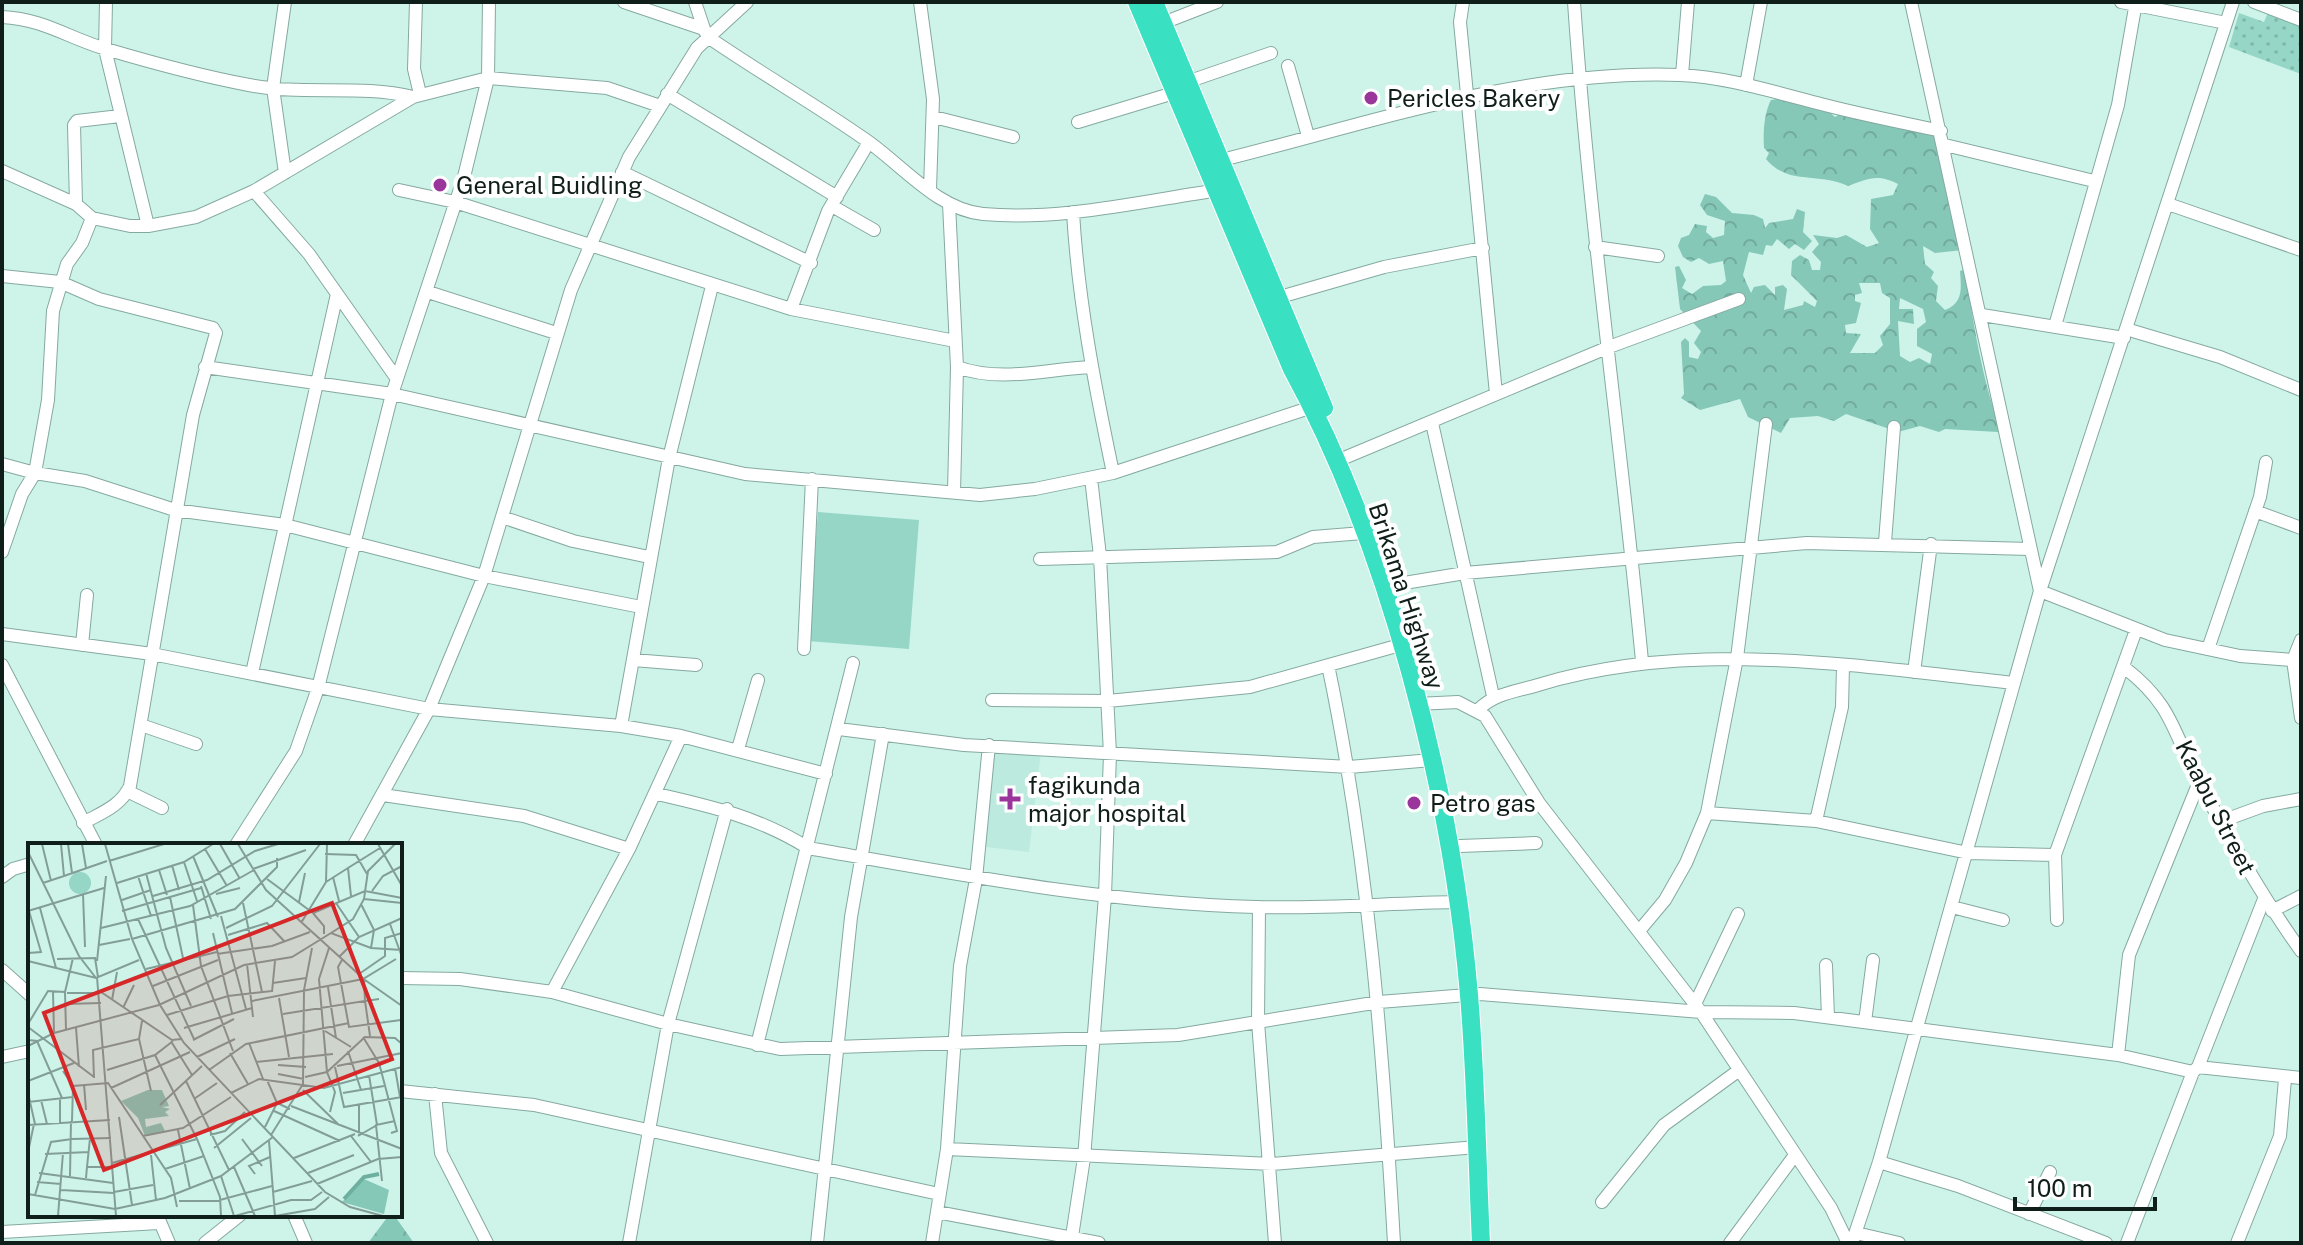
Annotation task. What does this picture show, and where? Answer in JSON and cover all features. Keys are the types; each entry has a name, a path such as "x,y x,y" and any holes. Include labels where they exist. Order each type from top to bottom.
{"highway":[{"name":"Brikama Highway","path":"1137,2 1222,160 1280,297 1312,407 1363,533 1422,703 1475,994 1481,1243"},
{"name":"Brikama Highway","path":"1154,2 1219,190 1344,458 1392,585 1460,846 1475,994 1493,1243"}],"street":[{"path":"106,2 105,49 148,226"},
{"path":"285,2 273,88 285,173"},
{"path":"416,2 416,96"},
{"path":"237,843 296,751 318,688 392,394 428,292 488,78 489,2"},
{"path":"624,2 706,33 869,142 949,204 982,214 1073,212 1219,190"},
{"path":"695,2 706,33"},
{"path":"355,843 429,709 484,576 556,333 587,247 622,172 706,33 747,2"},
{"path":"920,2 934,117 930,189"},
{"path":"1163,23 1217,2"},
{"path":"1463,2 1460,22 1496,394"},
{"path":"1574,2 1595,247 1609,347 1642,661"},
{"path":"1682,75 1688,2"},
{"path":"1746,85 1761,2"},
{"path":"1911,2 1945,145 2040,591"},
{"path":"2121,2 2226,23"},
{"path":"1852,1240 1879,1162 2040,591 2233,2"},
{"path":"2254,2 2301,20"},
{"path":"2055,326 2118,105 2136,3"},
{"path":"2,17 51,25 105,49 180,70 273,88 318,92 383,89 416,96"},
{"path":"1078,122 1271,53"},
{"path":"1288,66 1308,136"},
{"path":"1222,160 1467,96 1579,81 1682,75 1746,85 1941,131"},
{"path":"2,171 76,204 92,218 130,226 148,226 196,217 254,191 416,96 488,78 607,88 660,106"},
{"path":"667,94 874,230"},
{"path":"76,204 74,125 77,121 120,116"},
{"path":"934,117 1013,137"},
{"path":"791,309 834,202 869,142"},
{"path":"1945,145 2094,181"},
{"path":"622,172 811,263"},
{"path":"399,190 455,202 587,247 791,309 955,341"},
{"path":"254,191 309,254 397,379"},
{"path":"949,204 957,367 954,492"},
{"path":"2168,204 2301,250"},
{"path":"1073,212 1076,267 1091,367 1113,473"},
{"path":"2,552 22,494 35,473 48,400 53,311 60,282 92,218"},
{"path":"1595,247 1658,256"},
{"path":"1280,297 1384,267 1483,248"},
{"path":"2,276 60,282 99,299 213,328 216,333 205,367 175,510 141,725 127,791 113,806 83,823"},
{"path":"621,726 669,458 712,286"},
{"path":"428,292 556,333"},
{"path":"252,673 337,294"},
{"path":"1344,458 1609,347 1739,299"},
{"path":"1982,315 2125,334 2220,357 2301,390"},
{"path":"205,367 392,394 745,474 980,495 1035,489 1113,473 1312,407"},
{"path":"957,367 973,373 1029,375 1091,367"},
{"path":"1432,423 1493,696"},
{"path":"1639,931 1665,900 1686,863 1707,813 1737,658 1766,424"},
{"path":"1885,542 1894,427"},
{"path":"2208,649 2255,511 2266,462"},
{"path":"2,464 85,481 175,510 285,525 484,576 641,607"},
{"path":"1072,1241 1084,1158 1105,896 1110,754 1100,556 1091,478"},
{"path":"804,649 812,479"},
{"path":"2255,511 2301,528"},
{"path":"502,517 573,541 649,557"},
{"path":"1040,559 1277,552 1313,537 1363,533"},
{"path":"1392,585 1465,573 1750,548 1885,542 2030,549"},
{"path":"1914,672 1931,544"},
{"path":"2040,591 2136,630 2208,649 2293,660"},
{"path":"82,645 87,595"},
{"path":"2057,920 2055,855 2125,668 2136,630"},
{"path":"2,634 152,654 429,709 621,726 681,736 826,774"},
{"path":"2301,640 2293,660 2301,718"},
{"path":"992,700 1108,701 1250,687 1400,645"},
{"path":"1478,710 1493,696 1605,667 1642,661 1737,658 2014,683"},
{"path":"633,660 696,665"},
{"path":"757,1045 839,729 853,663"},
{"path":"1328,665 1349,767 1379,1002 1394,1243"},
{"path":"1816,821 1842,707 1843,666"},
{"name":"Kaabu Street","path":"2125,668 2149,687 2170,714 2199,782 2264,899 2301,951"},
{"path":"4,672 95,843"},
{"path":"738,749 758,680"},
{"path":"1422,703 1458,702 1478,710 1493,726 1539,803 1698,1008 1852,1240"},
{"path":"141,725 196,744"},
{"path":"839,729 964,745 1349,767 1432,760"},
{"path":"817,1243 851,917 883,734"},
{"path":"552,992 657,794 681,736"},
{"path":"932,1243 947,1149 952,1044 965,926 976,879 989,745"},
{"path":"2118,1055 2129,955 2199,782"},
{"path":"127,791 162,808"},
{"path":"657,794 727,809 785,833 808,848 976,879 1105,896 1259,907 1457,902"},
{"path":"383,795 524,816 629,849"},
{"path":"2222,821 2263,806 2301,799"},
{"path":"629,1243 668,1024 727,809"},
{"path":"1707,813 1816,821 1968,853 2055,855"},
{"path":"1460,846 1536,843"},
{"path":"2,877 13,869 28,865"},
{"path":"2272,911 2301,896"},
{"path":"2127,1243 2264,899"},
{"path":"1259,907 1258,1022 1272,1164 1275,1243"},
{"path":"1952,907 2003,920"},
{"path":"1698,1008 1738,914"},
{"path":"1865,1022 1873,960"},
{"path":"1826,965 1828,1017"},
{"path":"2,970 28,993"},
{"path":"402,978 460,979 552,992 757,1045 839,1050 1178,1035 1379,1002 1475,994 1794,1013 2118,1055 2195,1070 2301,1078"},
{"path":"2,1057 28,1051"},
{"path":"1602,1202 1664,1125 1738,1071"},
{"path":"2237,1243 2280,1136 2285,1079"},
{"path":"402,1091 534,1105 939,1194"},
{"path":"435,1094 441,1153 487,1243"},
{"path":"947,1149 1084,1158 1272,1164 1477,1147"},
{"path":"1730,1243 1795,1155"},
{"path":"1879,1162 1958,1186 2106,1243"},
{"path":"2029,1214 2050,1172"},
{"path":"937,1212 1072,1241 1099,1243"},
{"path":"205,1243 238,1217"},
{"path":"295,1217 306,1243"},
{"path":"2,1232 158,1219 169,1243"},
{"path":"1852,1240 1899,1243"}],"shaded area":[{"path":"2269,10 2301,23 2301,74 2229,47 2239,13 2264,22"},
{"path":"818,512 919,520 909,649 808,641"},
{"name":"fagikunda major hospital","path":"990,745 1041,752 1029,852 978,846"}],"green space":[{"path":"1789,97 1826,109 1835,117 1842,113 1936,136 1963,250 1935,253 1923,246 1925,264 1934,272 1931,278 1938,286 1936,301 1945,310 1956,303 1961,289 1960,271 1966,269 1990,398 2003,428 1998,432 1945,429 1939,432 1920,426 1898,432 1846,414 1834,421 1818,416 1790,418 1781,433 1748,417 1740,399 1700,410 1681,398 1684,394 1681,342 1685,338 1689,342 1689,357 1698,359 1701,352 1694,343 1701,331 1680,309 1675,267 1679,266 1686,280 1682,288 1692,294 1703,286 1721,285 1726,281 1723,261 1709,264 1699,258 1691,262 1683,257 1678,246 1681,238 1689,235 1695,224 1707,226 1706,232 1713,238 1724,235 1725,221 1707,215 1700,205 1705,194 1716,197 1732,213 1763,219 1765,228 1769,223 1793,219 1797,209 1805,212 1803,232 1812,241 1804,250 1795,244 1789,249 1777,239 1772,246 1766,245 1763,255 1749,252 1743,275 1751,293 1754,287 1765,285 1775,295 1775,287 1783,285 1787,289 1784,310 1803,305 1804,301 1815,307 1817,301 1791,275 1792,261 1800,255 1809,260 1812,270 1820,270 1821,262 1812,252 1819,244 1813,235 1837,238 1846,235 1867,247 1879,243 1870,229 1871,199 1893,195 1898,184 1878,178 1848,186 1784,173 1766,159 1769,153 1764,148 1764,123 1771,100","holes":["1859,283 1880,283 1882,293 1890,298 1890,324 1880,336 1883,345 1875,353 1850,353 1861,334 1846,333 1845,325 1856,323 1861,303 1855,301 1855,295 1862,293","1900,298 1923,309 1926,322 1917,329 1917,346 1932,354 1930,364 1919,358 1910,362 1900,356 1898,321 1914,324 1913,309 1899,309"]},
{"path":"388,1217 395,1217 414,1243 368,1243"}],"place":[{"name":"Pericles Bakery","path":"1371,98"},
{"name":"General Buidling","path":"440,185"},
{"name":"fagikunda major hospital","path":"1010,799"},
{"name":"Petro gas","path":"1414,803"}]}
